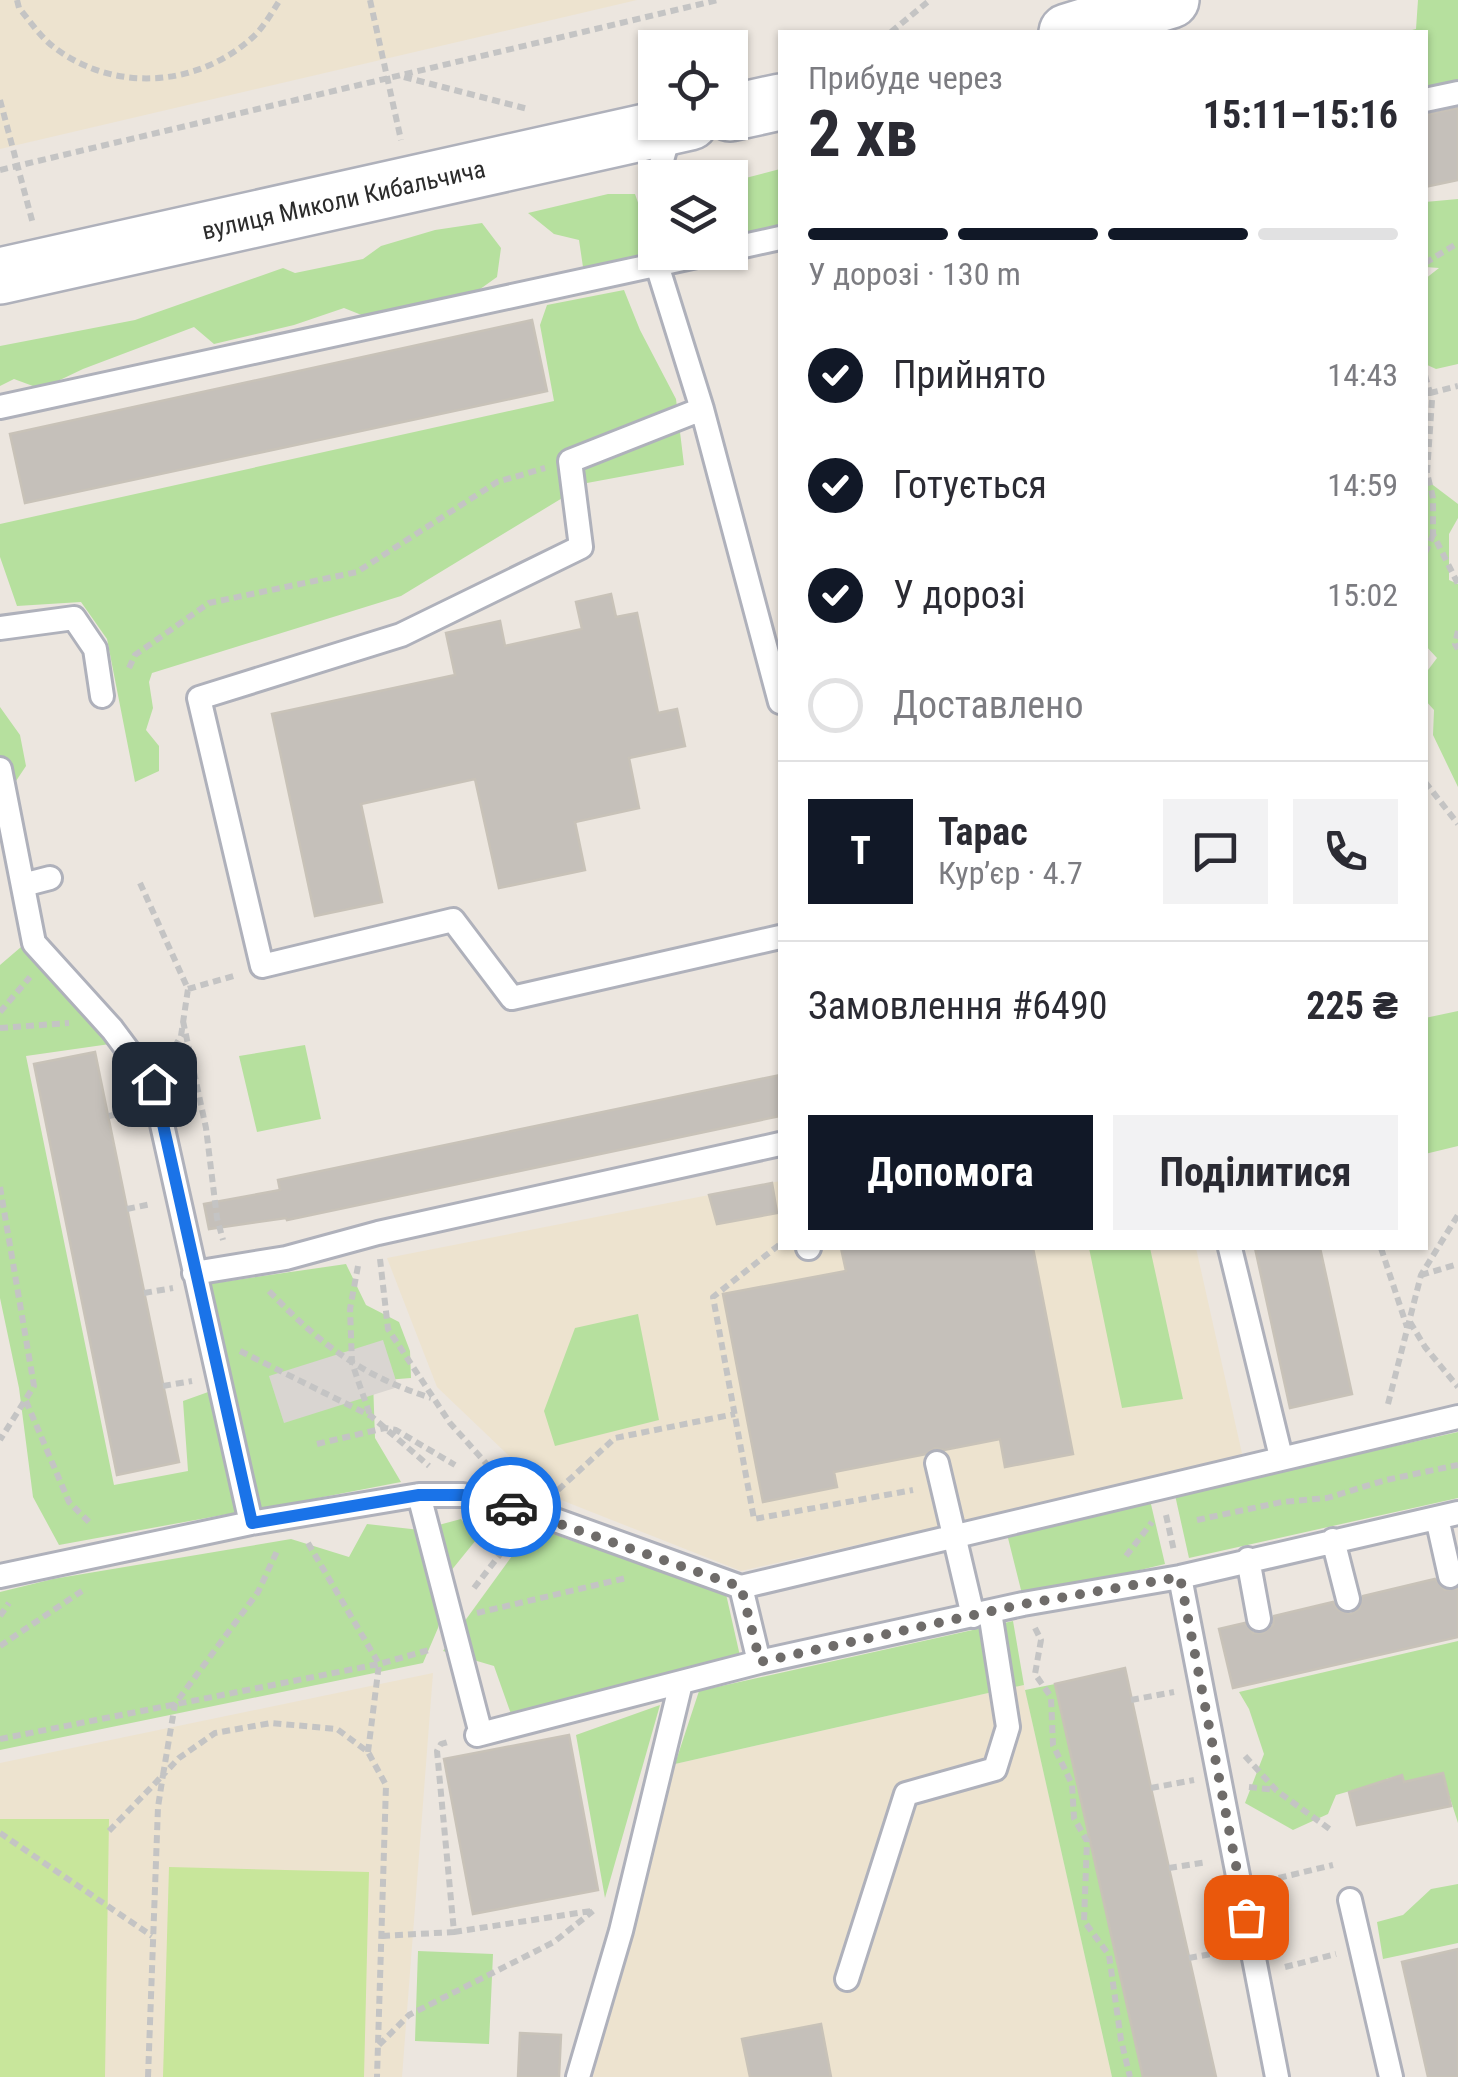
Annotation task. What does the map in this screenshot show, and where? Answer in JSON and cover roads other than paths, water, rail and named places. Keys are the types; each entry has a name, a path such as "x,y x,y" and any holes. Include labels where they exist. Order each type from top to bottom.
{"street":[{"path":"1073,30 1152,3"},
{"path":"748,110 778,102"},
{"name":"вулиця Миколи Кибальчича","path":"0,276 673,142"}],"lane":[{"path":"1428,99 1458,92"},
{"path":"748,245 778,238"},
{"path":"0,407 638,263"},
{"path":"660,270 702,409 778,694"},
{"path":"702,409 570,461 582,547 401,635 199,698 262,966 453,920 512,998 778,937"},
{"path":"0,628 74,618 95,649 102,696"},
{"path":"0,769 34,943 154,1084 252,1523"},
{"path":"23,885 50,878"},
{"path":"194,1274 778,1144"},
{"path":"1230,1250 1282,1457"},
{"path":"0,1576 252,1523 419,1495 463,1495 529,1511 741,1587 1458,1416"},
{"path":"848,1979 906,1794 996,1769 1008,1727 982,1614 940,1474"},
{"path":"419,1495 479,1734 760,1662 1024,1604 1180,1577 1448,1516 1450,1576"},
{"path":"1334,1540 1348,1599"},
{"path":"1248,1559 1259,1620"},
{"path":"1180,1577 1277,2077"},
{"path":"741,1587 760,1662"},
{"path":"578,2077 627,1906 681,1683"},
{"path":"1350,1900 1392,2077"}]}
